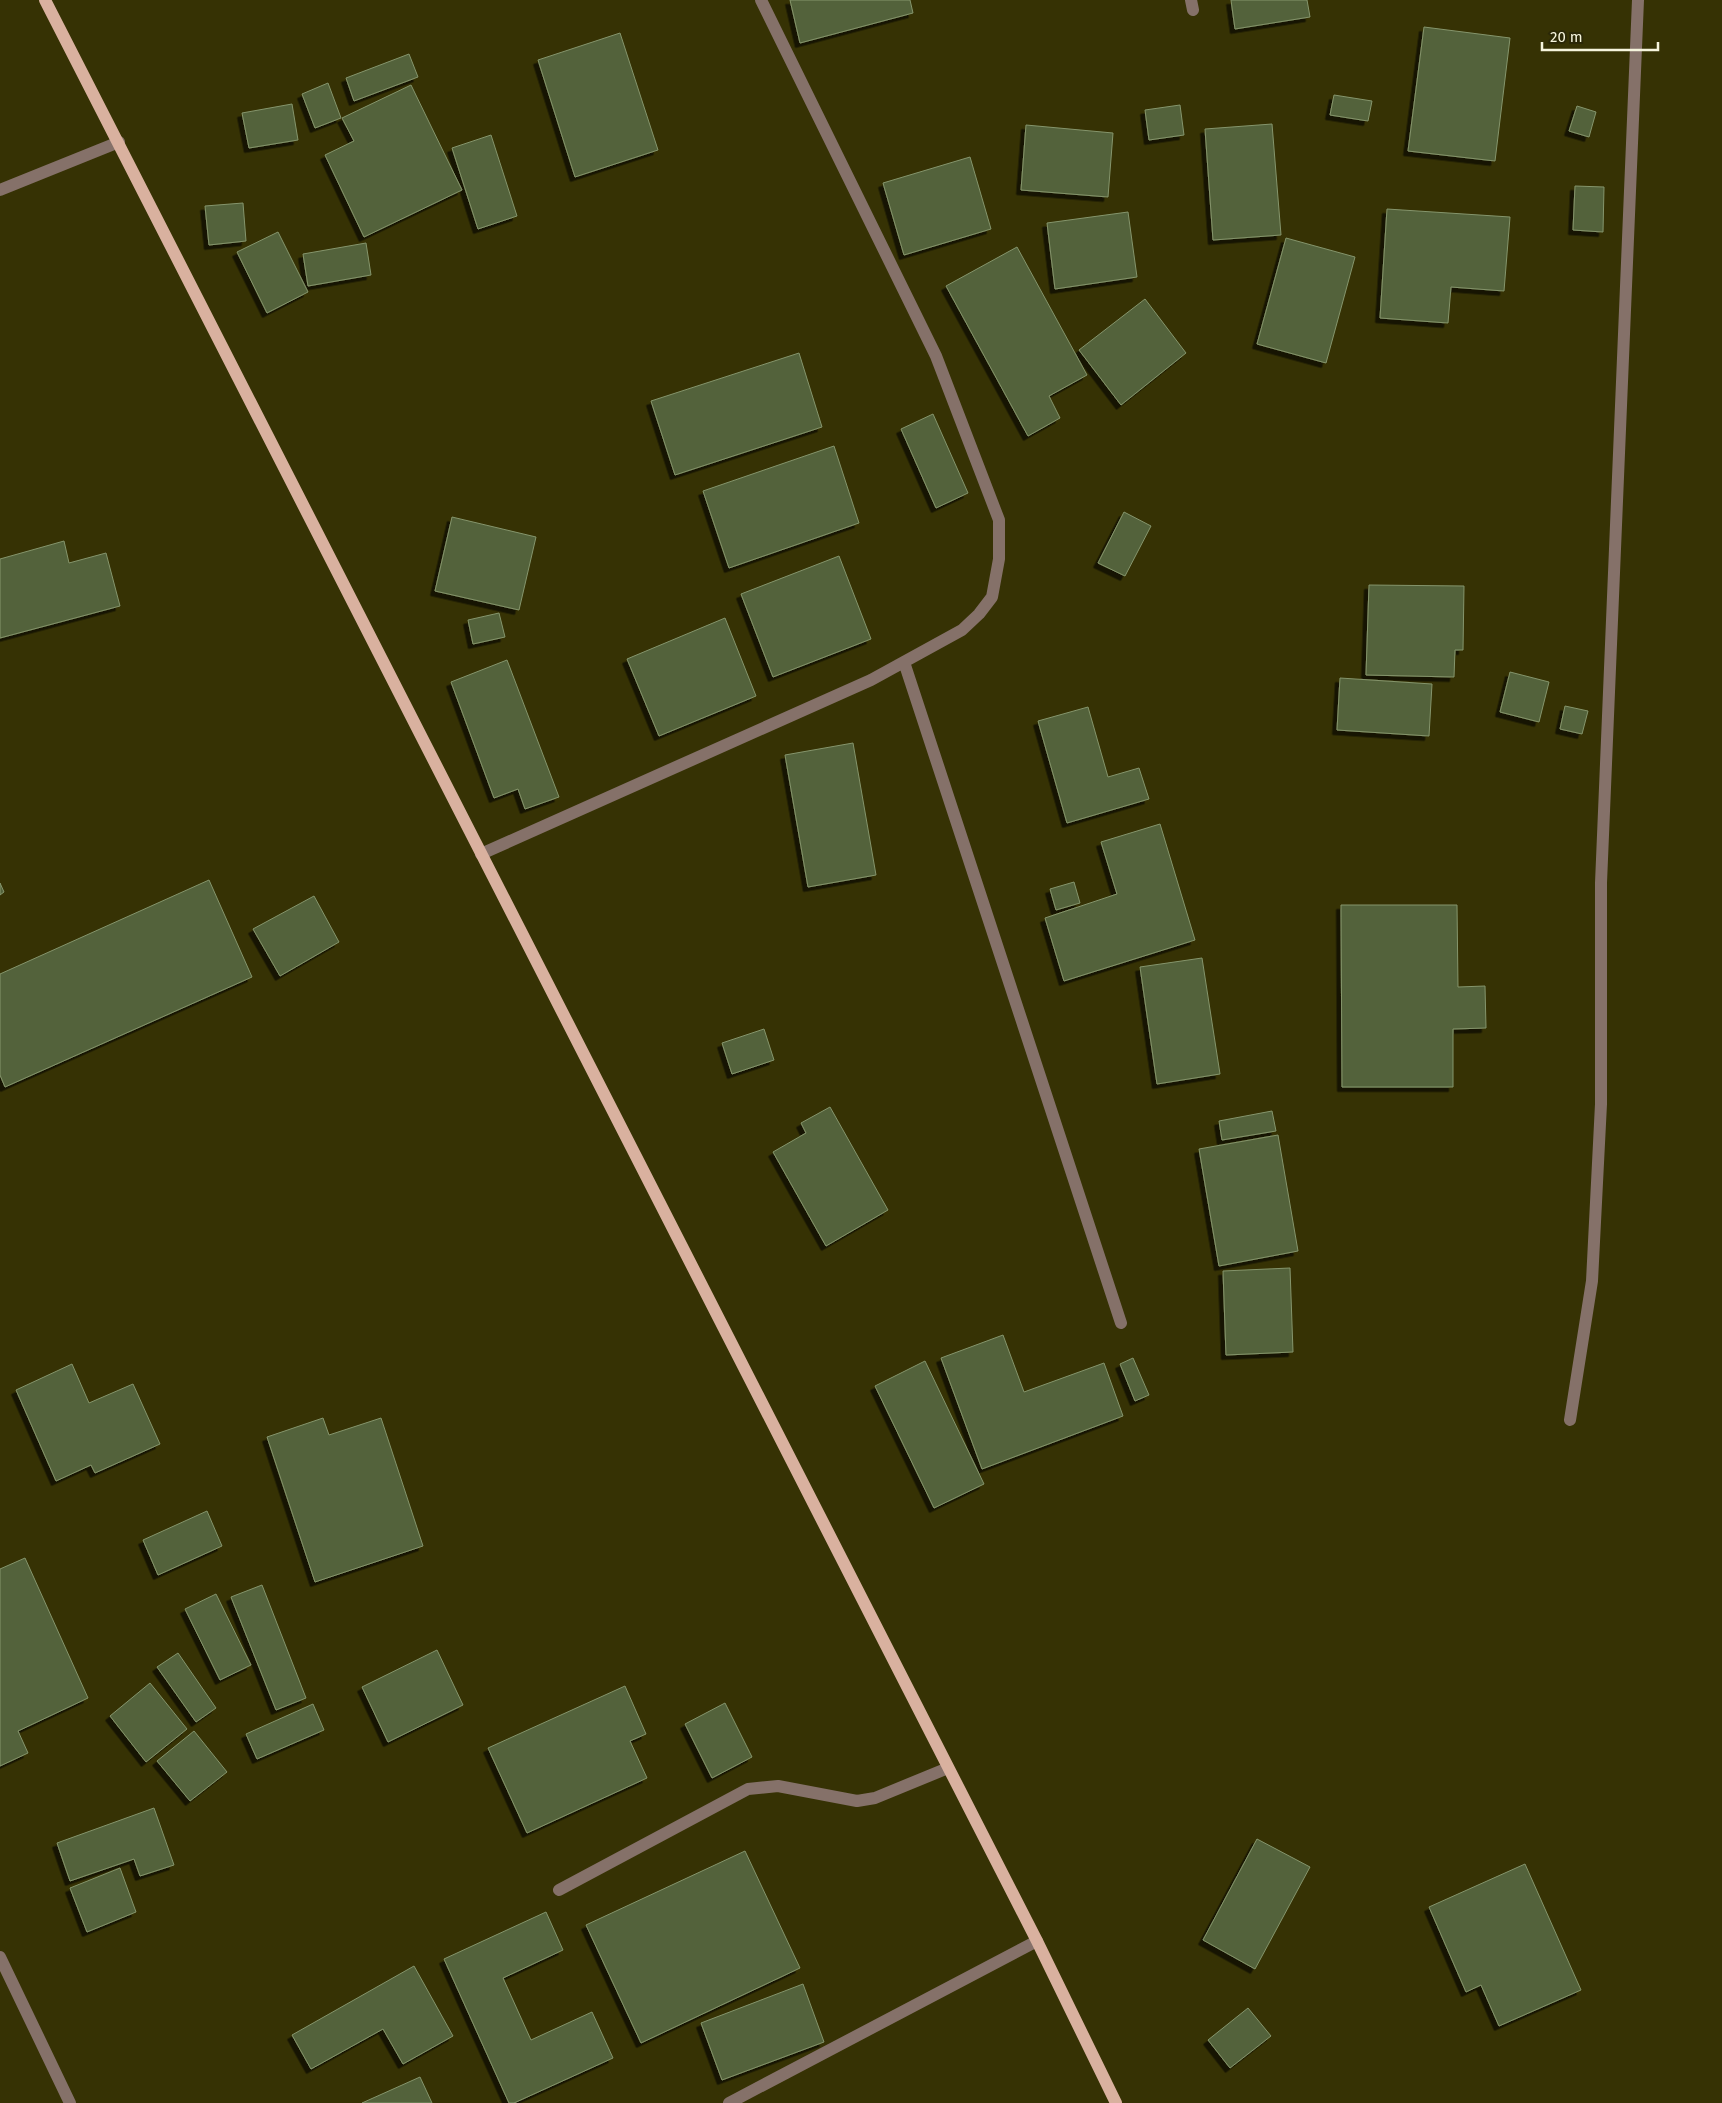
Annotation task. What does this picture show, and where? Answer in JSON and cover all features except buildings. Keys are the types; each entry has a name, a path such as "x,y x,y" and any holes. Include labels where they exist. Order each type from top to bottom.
{"main road":[{"path":"45,0 1037,1941 1116,2103"}],"street":[{"path":"481,854 871,680 962,630 979,614 992,597 998,559 999,520 936,356 760,0"},
{"path":"1570,1420 1592,1280 1601,1104 1601,883 1638,0"},
{"path":"0,190 119,142"},
{"path":"904,662 1121,1322"},
{"path":"559,1890 748,1789 778,1786 857,1801 875,1798 948,1768"},
{"path":"729,2103 1037,1941"},
{"path":"0,1957 70,2103"}]}
